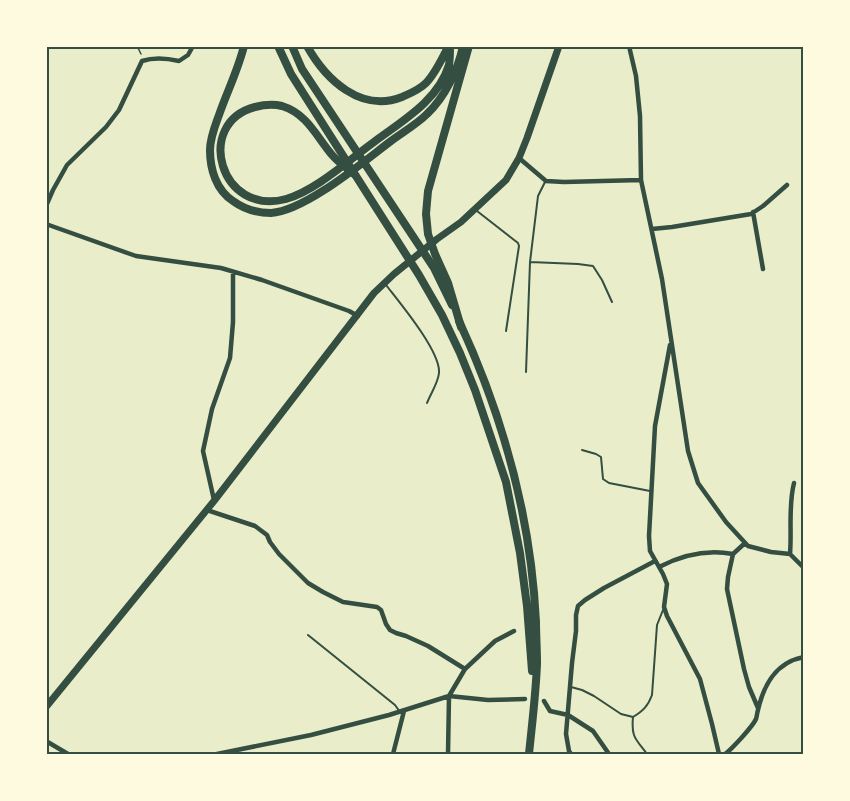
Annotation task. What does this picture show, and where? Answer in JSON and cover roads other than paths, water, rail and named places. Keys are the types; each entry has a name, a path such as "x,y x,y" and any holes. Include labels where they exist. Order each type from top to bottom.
{"highway":[{"path":"244,46 213,129 209,146 210,165 216,183 226,196 242,207 256,212 272,213 289,209 331,186 423,105 438,87 449,64 449,46"},
{"path":"308,46 330,78 341,88 368,100 384,101 415,92 427,83 449,46"},
{"path":"354,174 334,157 302,116 282,106 264,105 247,109 234,118 225,131 220,148 221,163 235,188 258,200 286,199 304,191 324,178 380,143 427,114 445,92 463,46"},
{"path":"462,327 448,283 428,234 426,214 428,190 468,46"}],"main road":[{"path":"278,46 291,74 442,315 475,390 506,482 520,553 532,662 532,721"},
{"path":"292,46 302,69 435,268 478,364 498,418 516,480 530,553 535,605 537,662 529,754"},
{"path":"46,707 207,510 374,294 394,274 475,210 506,180 519,158 559,46"}],"street":[{"path":"46,206 67,165 106,127 119,110 142,61 150,58 166,58 179,61 188,55 193,46"},
{"path":"629,46 636,76 639,106 641,180 662,279 688,451 698,483 726,522 748,546 790,554 804,568"},
{"path":"519,158 546,181 641,180"},
{"path":"652,229 751,214 787,185"},
{"path":"753,212 763,269"},
{"path":"46,224 136,256 221,268 262,280 350,311 358,316"},
{"path":"214,501 203,451 212,409 230,358 233,272"},
{"path":"671,341 655,426 650,551 667,584 664,607 667,616 700,679 719,754"},
{"path":"790,554 791,496 794,483"},
{"path":"207,510 255,526 267,535 279,554 308,583 343,602 377,607 381,610 390,630 428,646 465,669"},
{"path":"745,543 733,554 728,577 728,599 749,687 758,708"},
{"path":"658,567 688,554 720,551 733,554"},
{"path":"571,754 566,734 578,606 604,588 655,561"},
{"path":"448,754 449,696 465,669 495,641 514,631"},
{"path":"725,754 756,720 766,686 773,674 782,664 804,657"},
{"path":"217,754 311,735 449,696 488,700 525,699"},
{"path":"544,701 550,711 568,715 593,731 609,754"},
{"path":"393,754 402,711"},
{"path":"46,741 68,754"}],"lane":[{"path":"526,372 530,262 538,196 546,181"},
{"path":"475,210 519,246 506,331"},
{"path":"530,262 592,266 602,279 612,302"},
{"path":"385,283 419,329 438,361 437,382 427,403"},
{"path":"582,450 601,457 603,479 609,483 652,491"},
{"path":"646,754 635,740 632,727 633,717 648,706 652,695 657,625 664,607"},
{"path":"308,635 402,711"},
{"path":"570,687 582,690 621,714 633,717"}]}
